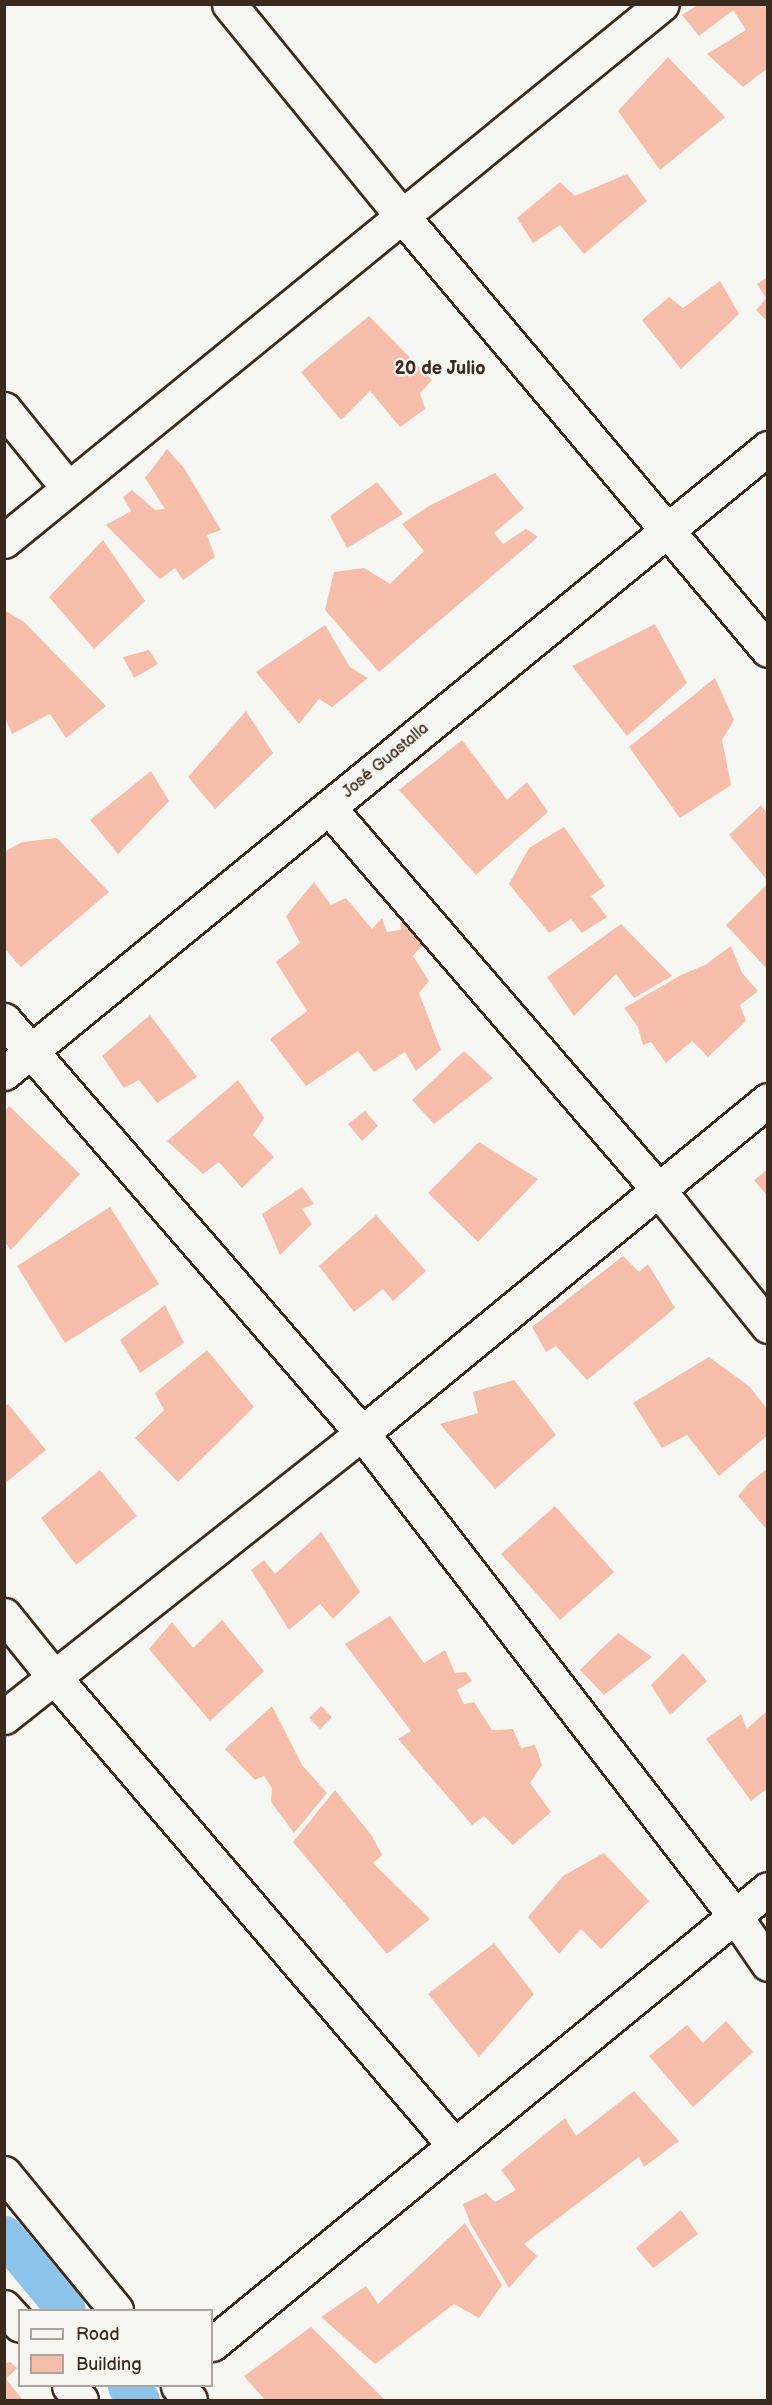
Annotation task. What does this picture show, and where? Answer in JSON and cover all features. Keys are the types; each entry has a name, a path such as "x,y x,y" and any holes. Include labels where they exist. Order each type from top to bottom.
{"street":[{"path":"229,4 403,217 768,650"},
{"path":"4,541 662,4"},
{"path":"4,409 68,488"},
{"name":"José Guastalla","path":"4,1073 667,528 768,448"},
{"path":"329,808 657,1188 768,1326"},
{"path":"4,1020 362,1433 735,1916 768,1964"},
{"path":"4,1717 362,1433 657,1188 768,1100"},
{"path":"4,1615 54,1677 454,2145"},
{"path":"213,2343 768,1889"},
{"path":"4,2173 115,2309"},
{"path":"4,2307 18,2323"},
{"path":"71,2387 81,2400"},
{"path":"180,2387 190,2400"}],"building":[{"path":"699,4 768,4 768,68 743,87 707,54 746,30 733,10 699,36 682,15"},
{"path":"668,57 725,117 660,170 618,111"},
{"path":"627,174 647,201 584,254 560,225 533,243 517,218 560,182 575,196"},
{"path":"768,277 768,322 756,310 766,298 757,284"},
{"path":"720,281 739,314 681,369 642,320 669,297 683,308"},
{"path":"369,316 432,380 420,393 425,409 400,427 370,391 341,420 301,372"},
{"path":"167,449 184,468 221,530 207,535 215,557 183,580 175,568 160,579 106,525 131,511 123,497 132,490 155,510 165,509 145,478"},
{"path":"495,473 524,508 494,533 503,544 526,529 538,537 379,672 325,610 334,572 364,568 390,584 424,551 402,524 429,506"},
{"path":"377,482 403,514 347,548 330,516"},
{"path":"103,540 145,601 94,649 49,597"},
{"path":"4,610 24,622 106,706 66,738 50,714 12,734 4,715"},
{"path":"655,624 687,683 627,736 572,666"},
{"path":"325,625 350,667 368,678 332,707 319,699 299,724 256,672"},
{"path":"149,650 158,664 134,678 123,657"},
{"path":"715,678 734,720 722,740 731,785 680,818 629,747"},
{"path":"246,711 273,753 215,809 188,777"},
{"path":"462,740 507,800 527,782 548,812 476,875 399,790"},
{"path":"151,771 169,801 118,854 90,820"},
{"path":"761,805 768,815 768,881 729,835"},
{"path":"564,827 605,886 591,896 607,917 582,933 571,919 549,933 509,884 529,848"},
{"path":"57,838 109,892 21,967 4,948 4,852 22,842"},
{"path":"314,882 331,905 346,898 372,929 382,918 387,932 401,930 400,915 428,939 413,956 429,981 419,993 441,1050 416,1071 405,1052 374,1072 358,1051 306,1086 270,1039 307,1011 276,962 300,943 286,916"},
{"path":"768,883 768,970 726,925"},
{"path":"621,924 672,976 634,998 616,974 574,1016 547,977"},
{"path":"731,946 742,973 758,991 740,1005 746,1021 708,1057 692,1041 666,1063 651,1042 643,1045 638,1027 624,1008 681,975 705,965"},
{"path":"150,1015 197,1077 157,1103 139,1080 124,1088 102,1056"},
{"path":"464,1051 493,1078 434,1124 412,1100"},
{"path":"238,1080 264,1118 253,1135 274,1157 242,1188 219,1162 203,1174 167,1141"},
{"path":"9,1106 80,1174 11,1250 4,1241 4,1112"},
{"path":"365,1111 378,1126 362,1141 348,1124"},
{"path":"479,1142 538,1179 478,1242 428,1193"},
{"path":"768,1169 768,1197 754,1180"},
{"path":"302,1187 314,1204 302,1209 312,1224 280,1255 262,1214"},
{"path":"110,1207 159,1284 65,1343 17,1266"},
{"path":"376,1215 426,1271 393,1301 383,1289 354,1312 319,1266"},
{"path":"623,1256 639,1272 648,1264 675,1308 587,1380 556,1346 546,1352 532,1327"},
{"path":"165,1305 184,1343 140,1373 120,1340"},
{"path":"207,1350 254,1407 178,1482 135,1438 164,1410 155,1393"},
{"path":"709,1357 750,1387 768,1410 768,1435 719,1476 687,1435 662,1448 633,1403"},
{"path":"514,1380 556,1435 495,1489 440,1424 478,1413 473,1392"},
{"path":"8,1404 46,1450 4,1484 4,1407"},
{"path":"768,1468 768,1531 738,1496 749,1483"},
{"path":"100,1470 137,1516 76,1565 41,1518"},
{"path":"555,1506 614,1572 560,1620 501,1554"},
{"path":"321,1532 360,1592 333,1619 320,1604 289,1630 251,1570 264,1560 275,1574"},
{"path":"390,1616 424,1663 445,1650 455,1673 466,1672 472,1681 457,1690 464,1704 474,1702 492,1730 513,1729 521,1748 535,1745 542,1765 530,1783 551,1812 513,1845 484,1816 472,1825 398,1739 411,1731 345,1644"},
{"path":"222,1620 264,1671 210,1721 149,1649 172,1622 193,1648"},
{"path":"618,1633 652,1657 604,1695 580,1670"},
{"path":"683,1653 707,1681 670,1715 651,1685"},
{"path":"272,1706 302,1765 327,1793 294,1833 271,1802 272,1788 264,1776 255,1780 225,1749"},
{"path":"321,1706 332,1717 320,1729 309,1718"},
{"path":"768,1710 768,1788 751,1801 706,1739 741,1714 747,1729"},
{"path":"335,1790 372,1836 382,1855 373,1863 430,1919 387,1954 293,1842"},
{"path":"604,1853 649,1901 601,1949 581,1929 559,1954 528,1917 563,1876"},
{"path":"494,1943 534,1994 479,2057 428,1994"},
{"path":"726,2021 753,2052 693,2107 649,2056 687,2025 703,2043"},
{"path":"634,2091 679,2141 644,2167 639,2157 524,2244 537,2256 509,2288 471,2225 463,2204 486,2193 495,2202 516,2190 501,2170 565,2118 576,2136"},
{"path":"681,2210 698,2234 653,2268 636,2248"},
{"path":"465,2223 502,2285 479,2318 454,2304 375,2364 321,2317 366,2286 378,2304"},
{"path":"311,2327 383,2400 265,2400 244,2376"},
{"path":"10,2362 17,2368 6,2379 23,2400 4,2400 4,2363"}],"waterway":[{"path":"4,2235 65,2309"},
{"path":"128,2387 140,2400"}],"district":[{"name":"20 de Julio","path":"440,369"}]}
